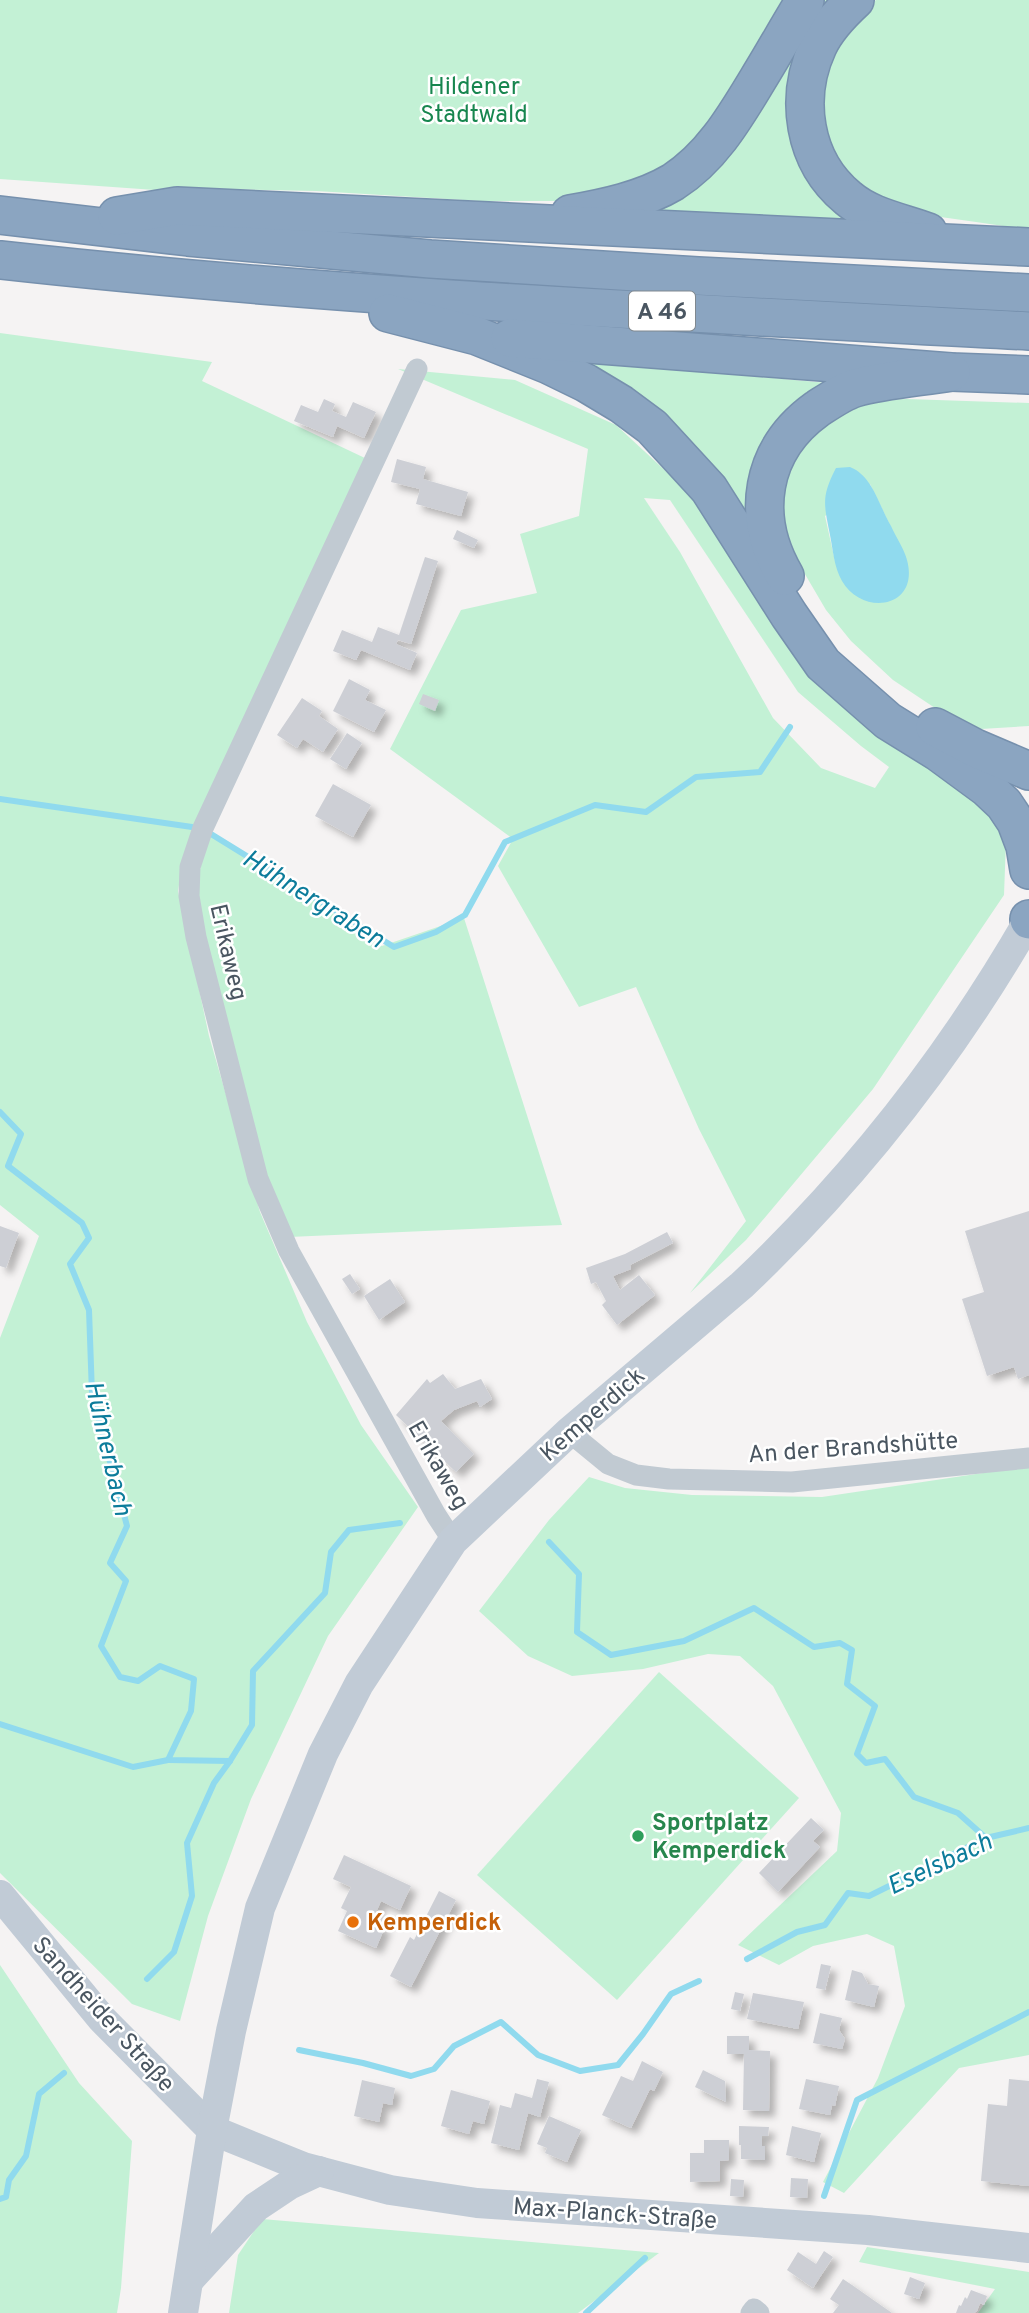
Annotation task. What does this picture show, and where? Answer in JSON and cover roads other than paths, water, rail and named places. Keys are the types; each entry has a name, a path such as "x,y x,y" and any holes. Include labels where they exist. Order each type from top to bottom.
{"highway":[{"path":"517,224 594,210 639,197 673,182 703,157 728,129 805,0"},
{"path":"855,0 819,44 806,78 804,113 816,158 831,181 849,200 873,214 965,246"},
{"path":"67,223 177,206 1029,247"},
{"name":"A 46","path":"0,215 430,259 726,278 1029,293"},
{"name":"A 46","path":"0,260 296,289 436,299 1029,331"},
{"path":"296,289 477,336 586,383 652,427 709,489 823,664 888,720 938,752 1004,804 1017,822 1029,870"},
{"path":"477,336 951,372 1029,375"},
{"path":"951,372 853,388 797,423 780,449 767,477 764,513 768,539 779,567 799,601 823,634 856,670 915,715 975,748 1029,771"},
{"path":"975,748 1012,754 1029,751"},
{"path":"938,752 1029,797"}],"main road":[{"name":"Kemperdick","path":"183,2313 212,2130 231,2031 260,1908 317,1767 359,1684 453,1541 569,1432 751,1277 850,1170 907,1102 970,1016 1029,920"},
{"name":"Sandheider Straße","path":"0,1895 102,2019 212,2130"},
{"name":"Max-Planck-Straße","path":"212,2130 319,2171 390,2190 477,2203 868,2230 1029,2248"},
{"path":"189,2280 256,2207 289,2185 319,2171"}],"street":[{"name":"Erikaweg","path":"417,369 203,828 190,867 189,896 196,937 258,1179 289,1251 453,1541"},
{"name":"An der Brandshütte","path":"569,1432 608,1464 636,1475 668,1479 792,1482 1029,1458"}],"water":[{"path":"850,467 864,477 875,492 907,560 909,576 905,589 898,597 887,602 863,600 851,592 839,576 835,564 826,516 826,494 836,468"}],"waterway":[{"name":"Hühnergraben","path":"211,834 394,947 436,932 465,915 505,842 595,805 646,812 696,777 760,772 790,727"},
{"name":"Hühnergraben","path":"0,799 192,827"},
{"name":"Hühnerbach","path":"0,1112 21,1134 8,1166 82,1223 89,1238 70,1264 89,1310 92,1394 127,1526 110,1563 126,1581 101,1646 120,1677 138,1681 160,1666 194,1679 191,1711 168,1760 230,1761"},
{"path":"147,1979 174,1952 192,1896 187,1843 214,1783 252,1725 253,1671 325,1593 331,1552 349,1530 400,1523"},
{"path":"549,1542 579,1574 577,1632 611,1655 684,1641 754,1608 814,1647 840,1643 852,1650 847,1684 875,1706 857,1754 866,1763 885,1759 914,1797 958,1813 986,1838"},
{"path":"0,1724 133,1767 168,1760"},
{"name":"Eselsbach","path":"747,1959 797,1932 825,1925 848,1893 869,1896 986,1838 1029,1828"},
{"name":"Eselsbach","path":"299,2050 411,2076 434,2069 454,2046 501,2022 538,2055 580,2071 618,2065 671,1994 699,1981"},
{"path":"824,2196 857,2100 1029,2012"},
{"path":"0,2199 6,2197 9,2180 26,2156 39,2094 64,2073"},
{"path":"586,2313 645,2258"}],"place":[{"name":"Sportplatz Kemperdick","path":"638,1836"},
{"name":"Kemperdick","path":"353,1922"}],"park label":[{"name":"Hildener Stadtwald","path":"474,100"}]}
